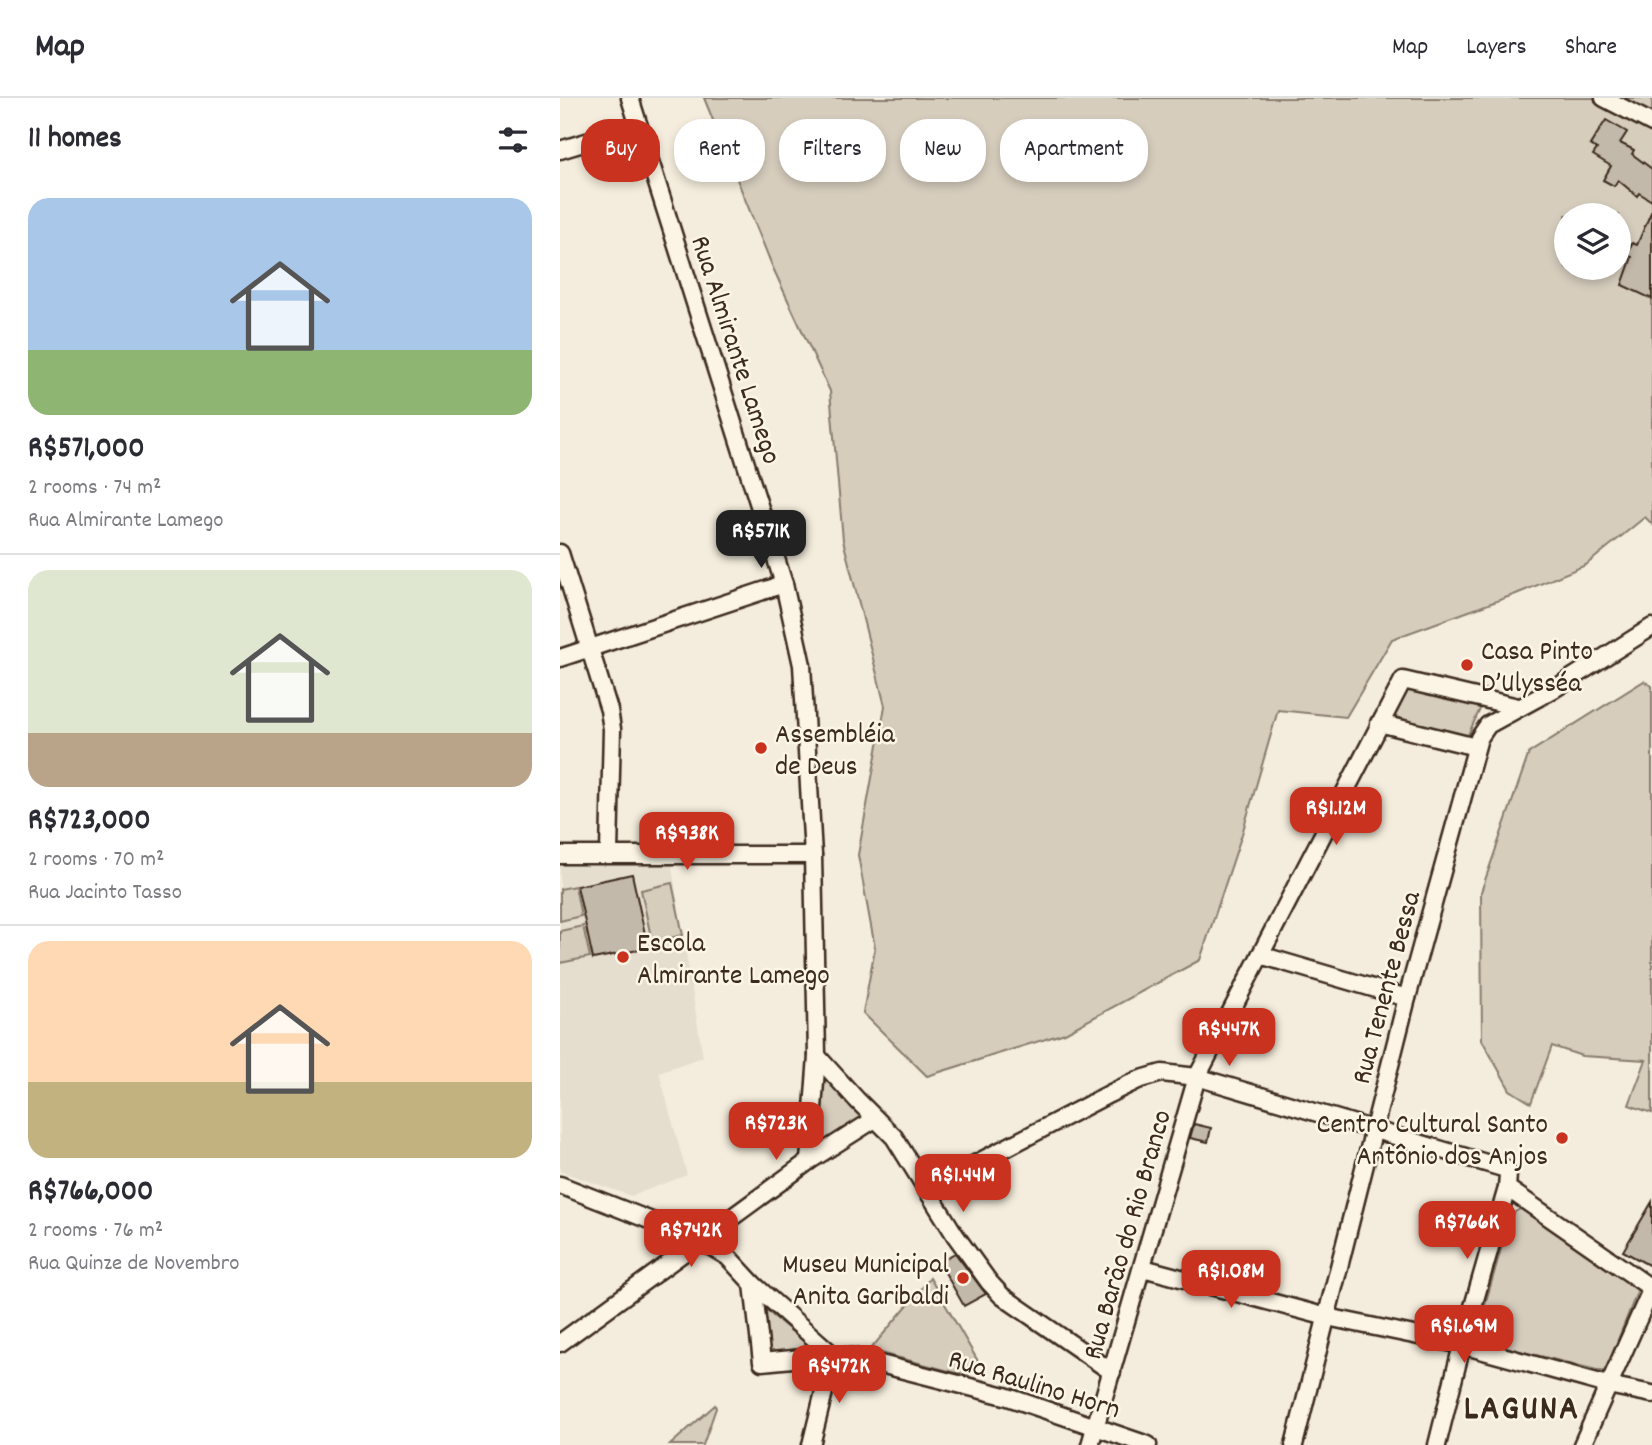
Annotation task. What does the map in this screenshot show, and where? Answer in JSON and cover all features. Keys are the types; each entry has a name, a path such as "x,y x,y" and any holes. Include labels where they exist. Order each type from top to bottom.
{"street":[{"name":"Rua Almirante Lamego","path":"630,98 637,119"},
{"path":"1604,98 1652,123"},
{"path":"560,150 581,144"},
{"name":"Rua Almirante Lamego","path":"657,182 785,584 802,666 813,855 817,1056 809,1161"},
{"path":"560,553 609,710 612,729 609,853"},
{"path":"560,658 785,584"},
{"path":"1379,723 1476,747 1482,731 1518,707 1648,636"},
{"name":"Rua Barão do Rio Branco","path":"1090,1445 1197,1077 1403,680 1518,707"},
{"name":"Rua Tenente Bessa","path":"1294,1445 1373,1131 1476,747"},
{"path":"560,855 813,855"},
{"path":"1261,955 1408,998"},
{"path":"817,1056 894,1138 976,1266 1002,1296 1112,1372"},
{"path":"927,1189 1138,1080 1162,1073 1197,1077 1506,1169 1507,1188 1462,1345 1437,1445"},
{"path":"560,1343 809,1161 876,1118"},
{"path":"560,1185 700,1240 728,1257 833,1356 811,1445"},
{"path":"1507,1188 1652,1288 1582,1445"},
{"path":"1143,1268 1327,1317 1462,1345 1608,1385 1652,1394"},
{"name":"Rua Raulino Horn","path":"754,1284 762,1362 853,1357 1006,1396 1149,1445"}],"shaded area":[{"path":"704,98 1652,98 1652,524 1645,517 1586,565 1516,594 1392,639 1346,717 1278,710 1242,834 1200,960 1065,1033 927,1076 863,1013 875,948 858,855 885,706 843,540 830,391 773,268 738,182 765,182 765,119 713,119"},
{"path":"1644,681 1652,686 1652,1113 1629,1105 1646,1060 1582,1056 1552,1046 1531,1103 1510,1090 1482,1040 1481,892 1529,753"},
{"path":"1407,689 1482,705 1467,737 1392,717"},
{"name":"Escola Almirante Lamego","path":"670,855 703,1057 659,1072 687,1175 631,1196 560,1171 560,858"},
{"path":"672,883 683,935 652,942 641,890"},
{"path":"575,886 581,916 560,921 560,889"},
{"path":"583,926 590,957 560,963 560,931"},
{"path":"821,1069 864,1115 820,1147"},
{"path":"1522,1208 1639,1287 1605,1372 1475,1340 1509,1221 1515,1212"},
{"path":"930,1278 979,1363 968,1376 870,1350"},
{"path":"761,1306 817,1352 771,1358"},
{"path":"715,1405 703,1445 670,1445"}],"building":[{"path":"1606,120 1627,132 1620,143 1634,150 1632,154 1652,169 1652,201 1639,193 1637,196 1618,180 1614,186 1603,180 1611,166 1593,155 1597,149 1590,145"},
{"path":"1652,210 1652,299 1622,285 1624,280 1631,280 1631,245 1632,243 1637,245"},
{"path":"632,874 648,948 593,959 577,886"},
{"path":"1194,1124 1211,1128 1208,1142 1190,1138"},
{"path":"1652,1202 1652,1267 1623,1251"},
{"name":"Museu Municipal Anita Garibaldi","path":"955,1253 986,1294 964,1306 939,1262"}],"place":[{"name":"Casa Pinto D’Ulysséa","path":"1467,665"},
{"name":"Assembléia de Deus","path":"761,748"},
{"name":"Escola Almirante Lamego","path":"623,957"},
{"name":"Centro Cultural Santo Antônio dos Anjos","path":"1562,1138"},
{"name":"Museu Municipal Anita Garibaldi","path":"963,1278"}],"district":[{"name":"LAGUNA","path":"1522,1406"}]}
